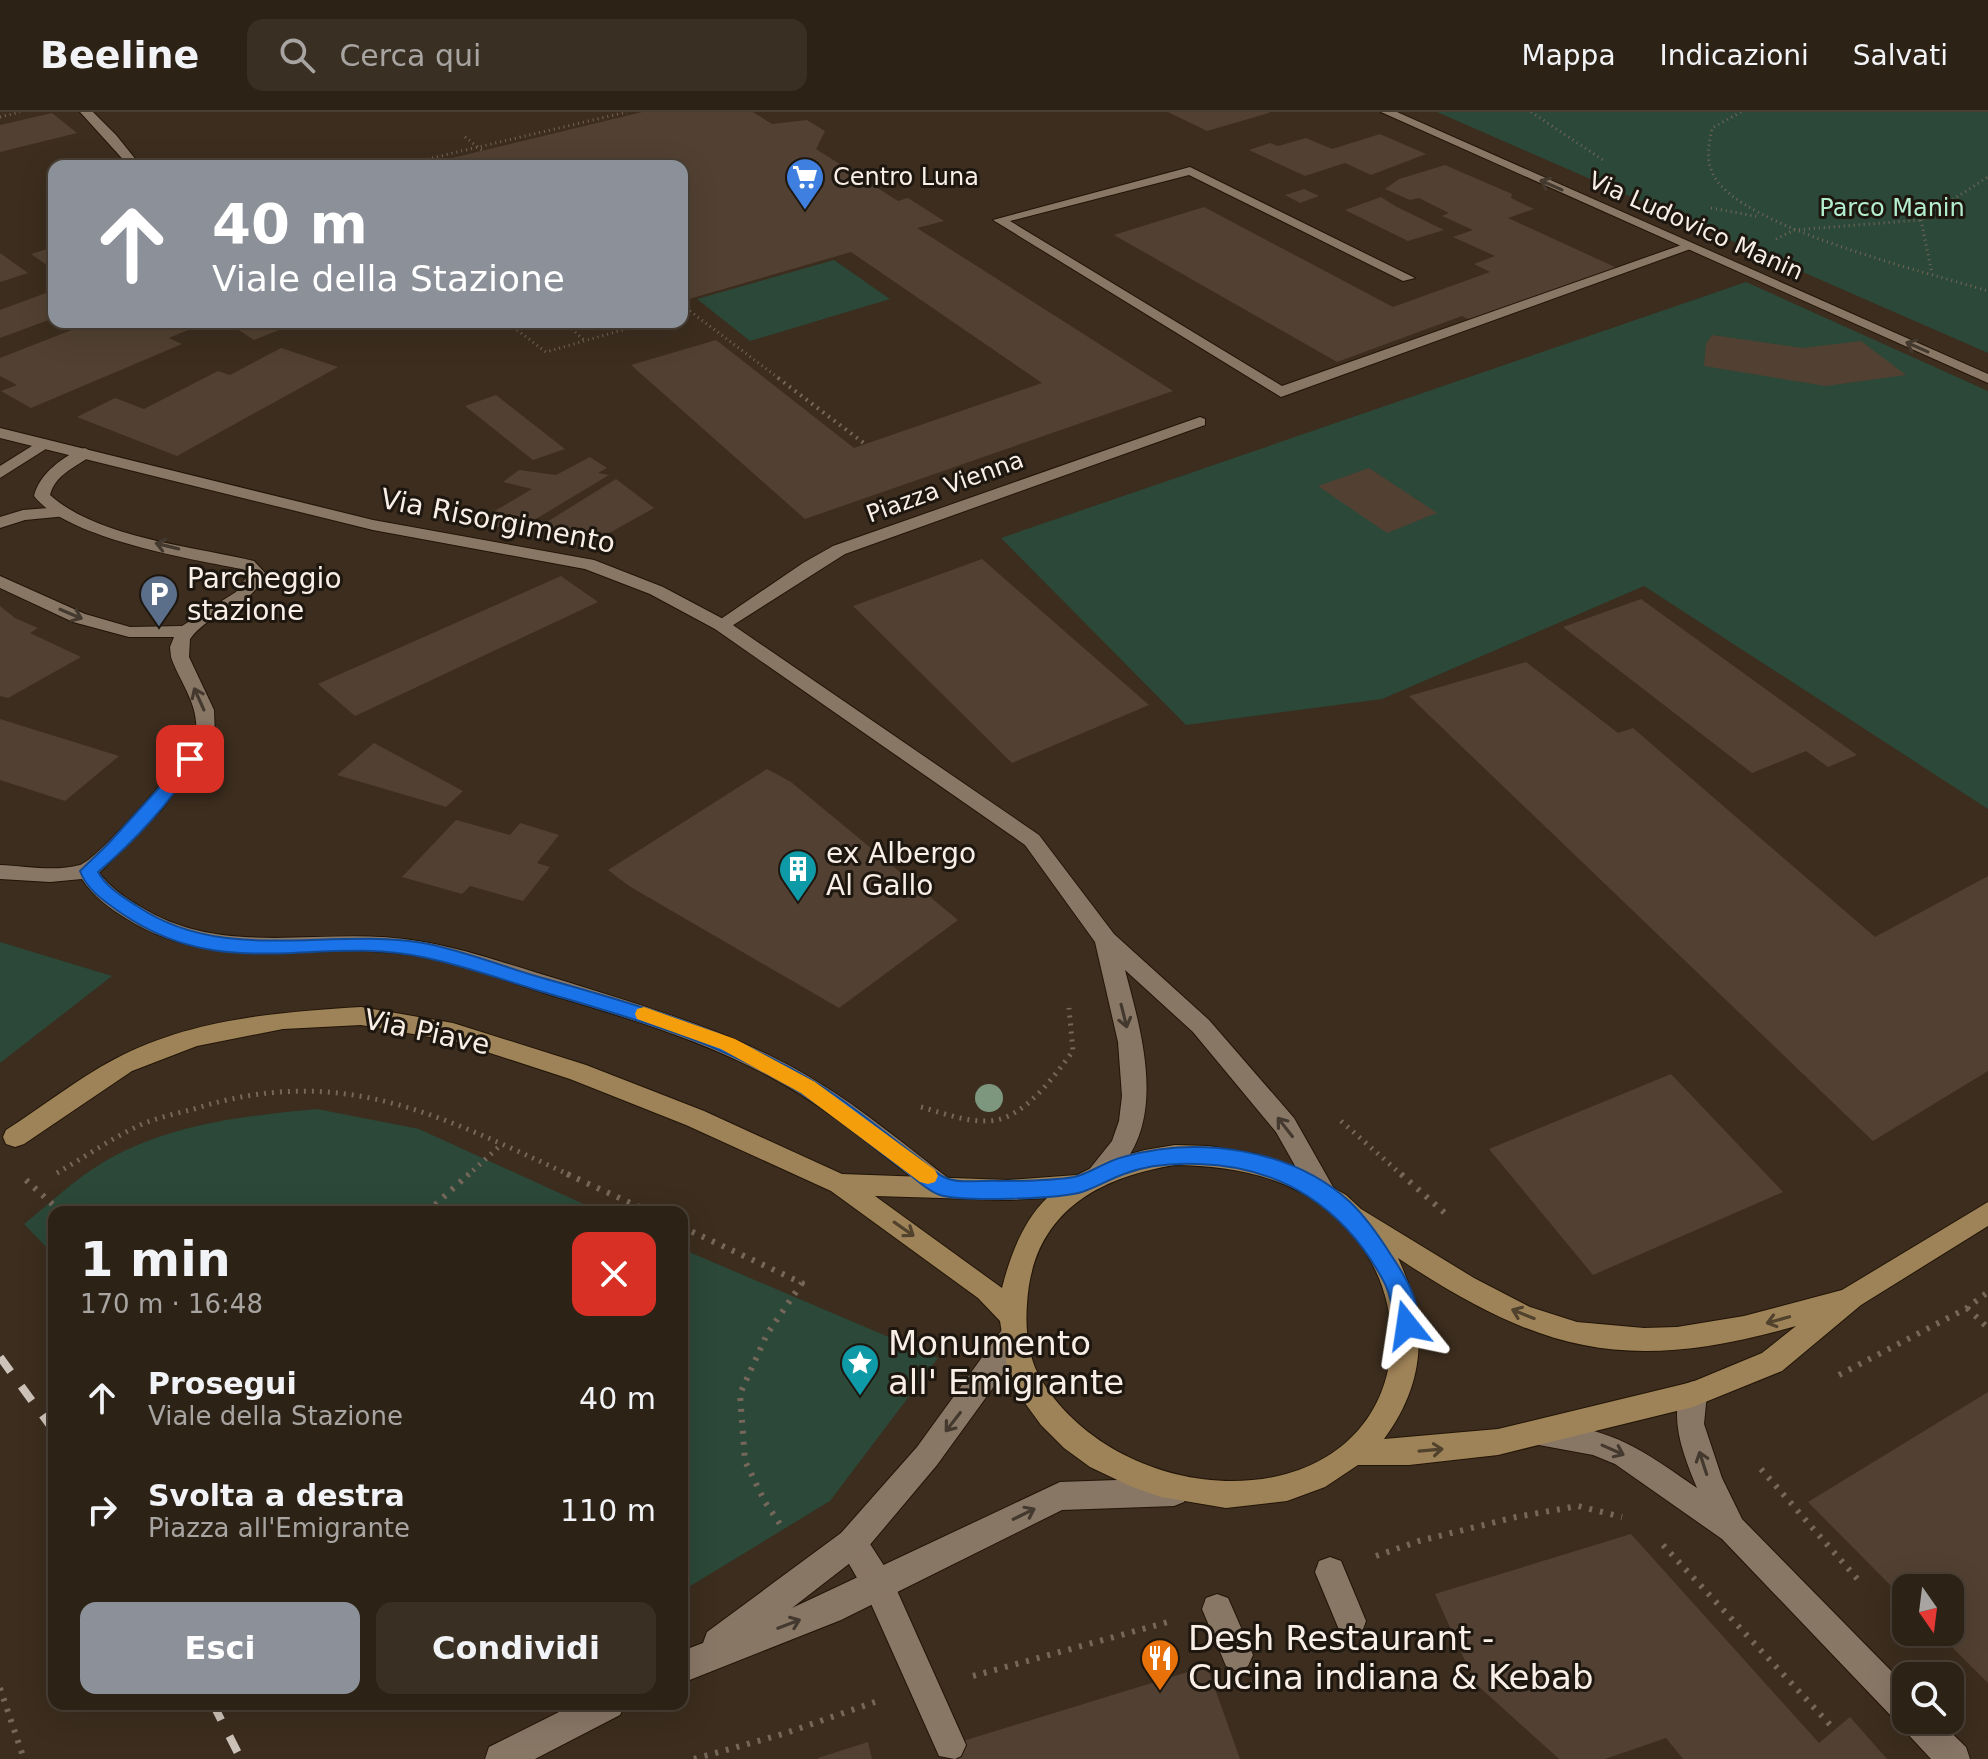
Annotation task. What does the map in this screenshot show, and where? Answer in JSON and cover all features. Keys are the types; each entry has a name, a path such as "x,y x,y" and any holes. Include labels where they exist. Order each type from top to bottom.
{"main road":[{"name":"Via Piave","path":"15,1137 124,1065 194,1038 283,1020 361,1016 453,1032 578,1072 695,1118 840,1184 987,1290 1013,1326"},
{"path":"1332,1200 1363,1230 1387,1266 1403,1298 1407,1325 1408,1354 1402,1382 1375,1431 1353,1452 1333,1467 1285,1488 1257,1493 1196,1492 1124,1469 1068,1433 1048,1413 1020,1364 1013,1326 1016,1284 1027,1245 1050,1209 1087,1180 1152,1158 1226,1157 1285,1173 1332,1200 1463,1284 1510,1309 1575,1333 1620,1339 1674,1338 1752,1328 1852,1297"},
{"name":"Via Piave","path":"840,1184 1008,1190 1087,1180"},
{"path":"1353,1452 1456,1448 1537,1434 1693,1394 1772,1362 1852,1297 1988,1213"}],"street":[{"path":"86,112 130,160"},
{"name":"Via Ludovico Manin","path":"1387,112 1988,379"},
{"path":"1408,278 1190,171 999,220 1281,392 1689,247"},
{"name":"Piazza Vienna","path":"721,625 775,592 818,560 839,550 1200,422"},
{"name":"Via Risorgimento","path":"2,435 373,525 588,564 648,585 721,625 1032,840 1106,940"},
{"path":"0,473 43,444"},
{"path":"0,872 50,875 88,871 114,849 174,782 205,736 206,715 179,655 178,643 186,631 244,596 253,586 257,574 248,565 103,531 61,512 42,496 43,487 85,453"},
{"path":"0,523 23,515 61,512"},
{"path":"0,581 79,618 129,632 186,631"},
{"path":"88,871 99,887 127,910 149,924 192,940 250,948 403,946 450,955 671,1023 728,1044 808,1087 943,1188"},
{"path":"1087,1180 1120,1150 1133,1116 1131,1041 1106,940"},
{"path":"1106,940 1201,1026 1285,1125 1332,1200"},
{"path":"688,1664 809,1578 852,1543 927,1456 1013,1326"},
{"path":"1693,1394 1690,1424 1709,1482 1732,1529"},
{"path":"1537,1434 1594,1442 1625,1455 1732,1529 1892,1695"},
{"path":"688,1664 830,1609 1060,1496 1196,1492"},
{"path":"852,1543 879,1586 950,1745"},
{"path":"1330,1572 1351,1621"},
{"path":"1217,1609 1237,1655"},
{"path":"501,1759 597,1710"},
{"path":"1930,1734 1954,1759"}],"path":[{"path":"0,117 20,112"},
{"path":"423,160 627,112"},
{"path":"1531,112 1609,164"},
{"path":"1741,112 1712,128 1708,160 1716,184 1765,218 1794,230 1988,291"},
{"path":"465,137 483,151"},
{"path":"1794,230 1921,220 1988,177"},
{"path":"1709,208 1765,218"},
{"path":"1921,220 1932,275"},
{"path":"688,311 865,444"},
{"path":"570,328 584,341"},
{"path":"517,330 546,352 629,328"},
{"path":"911,1104 995,1121 1010,1114 1050,1081 1073,1051 1068,997"},
{"path":"57,1173 138,1126 218,1101 289,1090 356,1093 395,1103 502,1144 637,1206"},
{"path":"434,1206 502,1144"},
{"path":"688,1230 802,1283 767,1334 740,1394 745,1461 765,1502 790,1539"},
{"path":"1967,1308 1988,1328"},
{"path":"1751,1457 1862,1584"},
{"path":"1651,1533 1834,1729"},
{"path":"0,1688 24,1759"}],"green space":[{"name":"Parco Manin","path":"1437,112 1988,112 1988,353"},
{"path":"834,260 890,299 750,341 697,299"},
{"path":"1746,282 1988,391 1988,809 1644,586 1382,699 1186,725 1001,538"},
{"path":"0,942 112,976 0,1063"},
{"path":"317,1109 419,1129 588,1206 48,1206 48,1249 24,1224 92,1169 127,1150 206,1124"},
{"path":"688,1252 938,1358 830,1501 688,1587"}],"building":[{"path":"642,112 753,112 772,124 807,120 825,131 816,149 898,201 908,198 944,221 917,228 1173,391 805,519 631,365 716,340 854,448 1042,383 851,252 688,299 688,160 444,160"},
{"path":"1168,112 1269,112 1269,113 1207,131"},
{"path":"52,113 77,133 0,152 0,125"},
{"path":"1380,134 1426,154 1371,175 1345,163 1305,176 1249,150 1270,143 1278,146 1306,138 1332,149"},
{"path":"1445,165 1512,194 1511,198 1534,209 1508,218 1617,268 1472,321 1462,316 1337,362 1114,235 1204,207 1393,307 1490,272 1474,264 1495,256 1453,237 1473,230 1442,216 1449,213 1419,198 1410,200 1385,189 1399,179"},
{"path":"1304,189 1319,196 1300,203 1285,195"},
{"path":"1381,197 1444,230 1408,241 1345,210"},
{"path":"48,249 48,266 31,254"},
{"path":"0,253 28,273 0,282"},
{"path":"48,292 48,320 0,338 0,310"},
{"path":"77,328 193,328 169,338 182,344 31,408 1,391 17,385 0,376 0,358"},
{"path":"236,328 284,328 254,340"},
{"path":"1712,335 1803,348 1861,341 1906,375 1826,386 1704,366 1706,344"},
{"path":"281,348 338,367 177,456 77,417 115,398 144,409 218,371 230,375"},
{"path":"496,395 565,449 533,460 465,406"},
{"path":"590,457 607,468 598,473 609,475 516,531 476,522 532,489 503,482 519,470 556,475"},
{"path":"1369,468 1437,513 1387,533 1318,486"},
{"path":"616,479 654,508 595,541 542,525"},
{"path":"982,559 1149,705 1012,763 853,606"},
{"path":"561,576 598,602 355,716 318,684"},
{"path":"1641,599 1857,755 1828,767 1806,751 1752,773 1563,627"},
{"path":"0,606 15,618 38,628 30,633 81,657 8,698 0,696"},
{"path":"1526,662 1618,733 1633,728 1875,937 1988,876 1988,1071 1873,1141 1409,696"},
{"path":"0,719 119,756 65,801 0,780"},
{"path":"374,743 463,791 446,807 337,775"},
{"name":"ex Albergo Al Gallo","path":"767,769 791,782 958,920 839,1008 629,886 608,870"},
{"path":"456,820 510,835 520,823 559,835 537,863 550,867 523,901 470,886 462,894 402,877"},
{"path":"1671,1074 1783,1192 1593,1275 1489,1149"},
{"path":"1988,1392 1988,1683 1951,1646 1964,1646 1964,1574 1892,1574 1892,1587 1808,1502"},
{"path":"1631,1534 1819,1743 1850,1717 1887,1759 1683,1759 1666,1738 1605,1759 1559,1759 1475,1683 1435,1594"},
{"path":"1207,1666 1240,1759 954,1759 950,1745"},
{"path":"868,1742 872,1759 818,1759 818,1758"}],"railway":[{"path":"0,1357 48,1423"},
{"path":"216,1710 241,1759"}],"slow traffic":[{"path":"644,1014 728,1044 808,1087 928,1176"}],"place":[{"name":"Centro Luna","path":"805,211"},
{"name":"Parcheggio stazione","path":"159,628"},
{"name":"ex Albergo Al Gallo","path":"798,903"},
{"name":"Monumento all' Emigrante","path":"860,1397"},
{"name":"Desh Restaurant - Cucina indiana & Kebab","path":"1160,1692"}],"route":[{"path":"190,759 174,782 114,849 88,871 92,880 109,896 149,924 192,940 223,947 373,944 426,950 671,1023 728,1044 808,1087 943,1188 1008,1190 1078,1185 1123,1165 1175,1155 1226,1157 1257,1163 1306,1182 1340,1206 1363,1230 1381,1255 1403,1298 1407,1325"}]}
